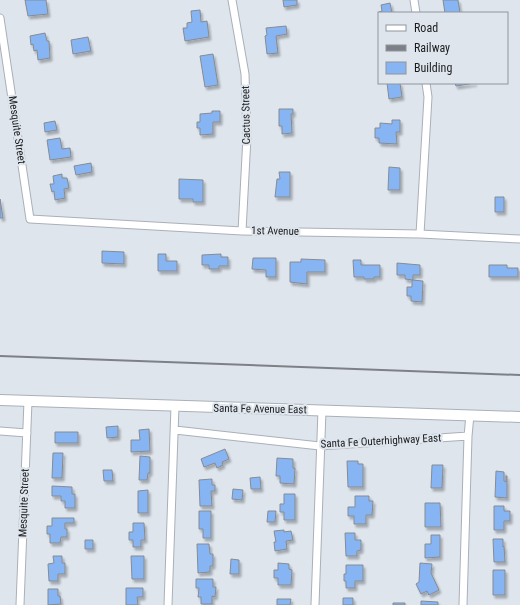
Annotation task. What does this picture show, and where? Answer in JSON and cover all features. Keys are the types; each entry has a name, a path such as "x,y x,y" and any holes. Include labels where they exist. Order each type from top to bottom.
{"street":[{"name":"Cactus Street","path":"232,0 245,74 247,137 242,231"},
{"path":"414,0 416,12"},
{"name":"Mesquite Street","path":"0,18 30,219"},
{"path":"420,234 428,97 426,84"},
{"name":"1st Avenue","path":"30,219 242,231 420,234 520,239"},
{"name":"Santa Fe Avenue East","path":"0,400 470,415 520,418"},
{"name":"Mesquite Street","path":"20,605 28,401"},
{"path":"168,605 175,406"},
{"path":"315,605 322,410"},
{"path":"463,605 468,436 470,415"},
{"name":"Santa Fe Outerhighway East","path":"174,430 320,446 468,436"},
{"path":"0,431 27,433"}],"building":[{"path":"25,0 46,0 48,14 28,16"},
{"path":"283,0 297,0 297,5 284,7"},
{"path":"443,0 458,0 460,12 445,12"},
{"path":"390,3 392,12 379,12 382,11 381,5"},
{"path":"200,10 201,22 207,21 209,37 185,41 183,28 187,28 187,23 192,22 191,11"},
{"path":"286,26 287,34 276,36 278,53 267,54 265,36 267,35 266,28"},
{"path":"45,33 47,41 49,41 50,58 38,60 37,50 34,51 33,44 31,45 30,36"},
{"path":"88,37 91,51 73,54 71,40"},
{"path":"213,54 218,85 205,87 200,56"},
{"path":"387,84 400,84 402,97 389,99"},
{"path":"455,84 469,84 456,86"},
{"path":"279,109 293,109 293,114 291,114 292,133 282,134 282,126 279,126"},
{"path":"212,111 220,111 220,122 213,122 213,134 200,135 200,128 197,128 197,122 200,122 200,114 212,113"},
{"path":"392,120 400,120 400,132 396,132 397,144 379,143 379,138 375,138 375,128 380,128 380,123 392,124"},
{"path":"55,121 57,130 45,132 44,123"},
{"path":"60,138 62,149 70,148 71,157 50,160 47,140"},
{"path":"91,163 92,172 76,175 74,166"},
{"path":"389,167 400,168 400,190 388,190"},
{"path":"279,172 290,172 290,197 275,197 277,179 280,179"},
{"path":"62,174 62,178 67,178 69,188 64,189 65,198 55,200 54,191 52,192 50,184 54,184 53,176"},
{"path":"179,179 203,180 203,202 193,202 193,199 179,199"},
{"path":"495,197 504,197 504,212 495,212"},
{"path":"0,199 3,218 0,218"},
{"path":"102,251 124,252 124,264 102,263"},
{"path":"158,254 166,254 166,261 177,261 177,271 158,271"},
{"path":"221,254 221,257 228,257 228,266 219,266 219,269 209,269 209,265 202,265 202,255"},
{"path":"253,258 276,258 276,277 266,277 266,270 252,269"},
{"path":"301,259 325,260 325,272 307,272 307,284 290,282 290,262 301,262"},
{"path":"353,260 361,260 361,265 380,265 380,277 374,277 374,279 364,279 364,277 354,277"},
{"path":"397,263 420,265 420,275 413,275 413,280 405,279 405,275 397,275"},
{"path":"489,265 507,265 507,268 518,268 518,277 489,277"},
{"path":"412,280 423,281 422,302 411,301 411,296 407,296 407,287 412,287"},
{"path":"118,426 118,437 107,438 106,427"},
{"path":"149,429 150,451 131,452 131,440 140,440 139,430"},
{"path":"55,432 78,432 78,443 55,443"},
{"path":"225,449 229,459 222,462 223,465 217,468 215,463 204,467 201,459"},
{"path":"53,453 63,453 62,478 52,478"},
{"path":"140,456 150,457 150,473 148,473 147,480 139,480"},
{"path":"277,458 293,459 293,468 295,468 294,484 280,483 280,476 276,476"},
{"path":"347,461 358,461 358,464 363,464 363,487 348,487"},
{"path":"432,465 443,465 442,488 431,488"},
{"path":"103,470 112,470 113,481 104,481"},
{"path":"496,471 504,472 504,481 506,482 507,476 507,498 495,497"},
{"path":"260,477 261,489 251,489 250,478"},
{"path":"212,479 212,485 215,485 215,491 211,491 212,506 200,506 199,480"},
{"path":"52,486 72,487 72,494 75,494 75,508 65,508 65,501 61,501 61,496 52,496"},
{"path":"233,489 243,490 242,500 232,499"},
{"path":"148,490 148,513 138,513 138,491"},
{"path":"284,494 295,494 295,520 284,520 284,512 280,512 280,504 284,504"},
{"path":"355,496 369,496 369,501 373,501 372,515 366,515 366,524 354,524 354,516 348,516 348,507 355,507"},
{"path":"425,503 440,503 441,527 425,527"},
{"path":"494,506 504,506 504,511 510,511 510,521 504,521 504,530 494,530"},
{"path":"199,511 211,511 211,538 203,538 203,529 199,529"},
{"path":"268,511 276,511 275,522 267,522"},
{"path":"52,518 74,518 74,523 65,523 67,537 61,537 60,543 50,543 50,534 47,534 47,526 52,526"},
{"path":"133,523 144,523 145,540 141,540 141,547 133,547 133,540 129,540 129,532 133,532"},
{"path":"284,530 284,532 291,531 293,540 286,541 287,549 275,551 274,542 276,542 274,531"},
{"path":"345,533 355,533 355,540 361,540 361,550 357,551 357,556 346,556"},
{"path":"431,535 440,535 440,557 425,558 425,544 431,544"},
{"path":"493,539 503,539 505,562 494,562"},
{"path":"85,540 93,540 93,549 85,549"},
{"path":"197,544 209,544 210,554 213,554 213,566 210,566 210,572 198,573"},
{"path":"53,556 62,556 62,563 65,563 65,574 58,574 58,581 49,581 48,564 54,563"},
{"path":"131,556 144,556 144,579 132,579"},
{"path":"231,559 239,560 239,574 230,574"},
{"path":"278,563 289,564 289,569 292,570 291,585 278,585 278,578 274,578 274,570 278,570"},
{"path":"420,563 432,564 431,573 439,590 429,595 427,591 421,594 416,584 419,582"},
{"path":"346,565 363,565 363,581 355,581 355,588 346,588 344,574 346,574"},
{"path":"493,570 505,570 505,595 493,595"},
{"path":"196,579 213,579 213,587 216,587 215,597 212,596 212,604 201,604 201,597 198,597 199,588 196,588"},
{"path":"126,588 143,588 143,597 137,597 138,605 126,605"},
{"path":"48,589 58,589 58,596 60,596 61,604 48,605"},
{"path":"343,598 353,598 353,605 343,605"},
{"path":"277,599 291,599 290,605 277,605"},
{"path":"421,601 438,602 438,605 421,605"},
{"path":"393,603 405,603 405,605 393,605"}],"railway":[{"path":"0,356 520,375"}]}
